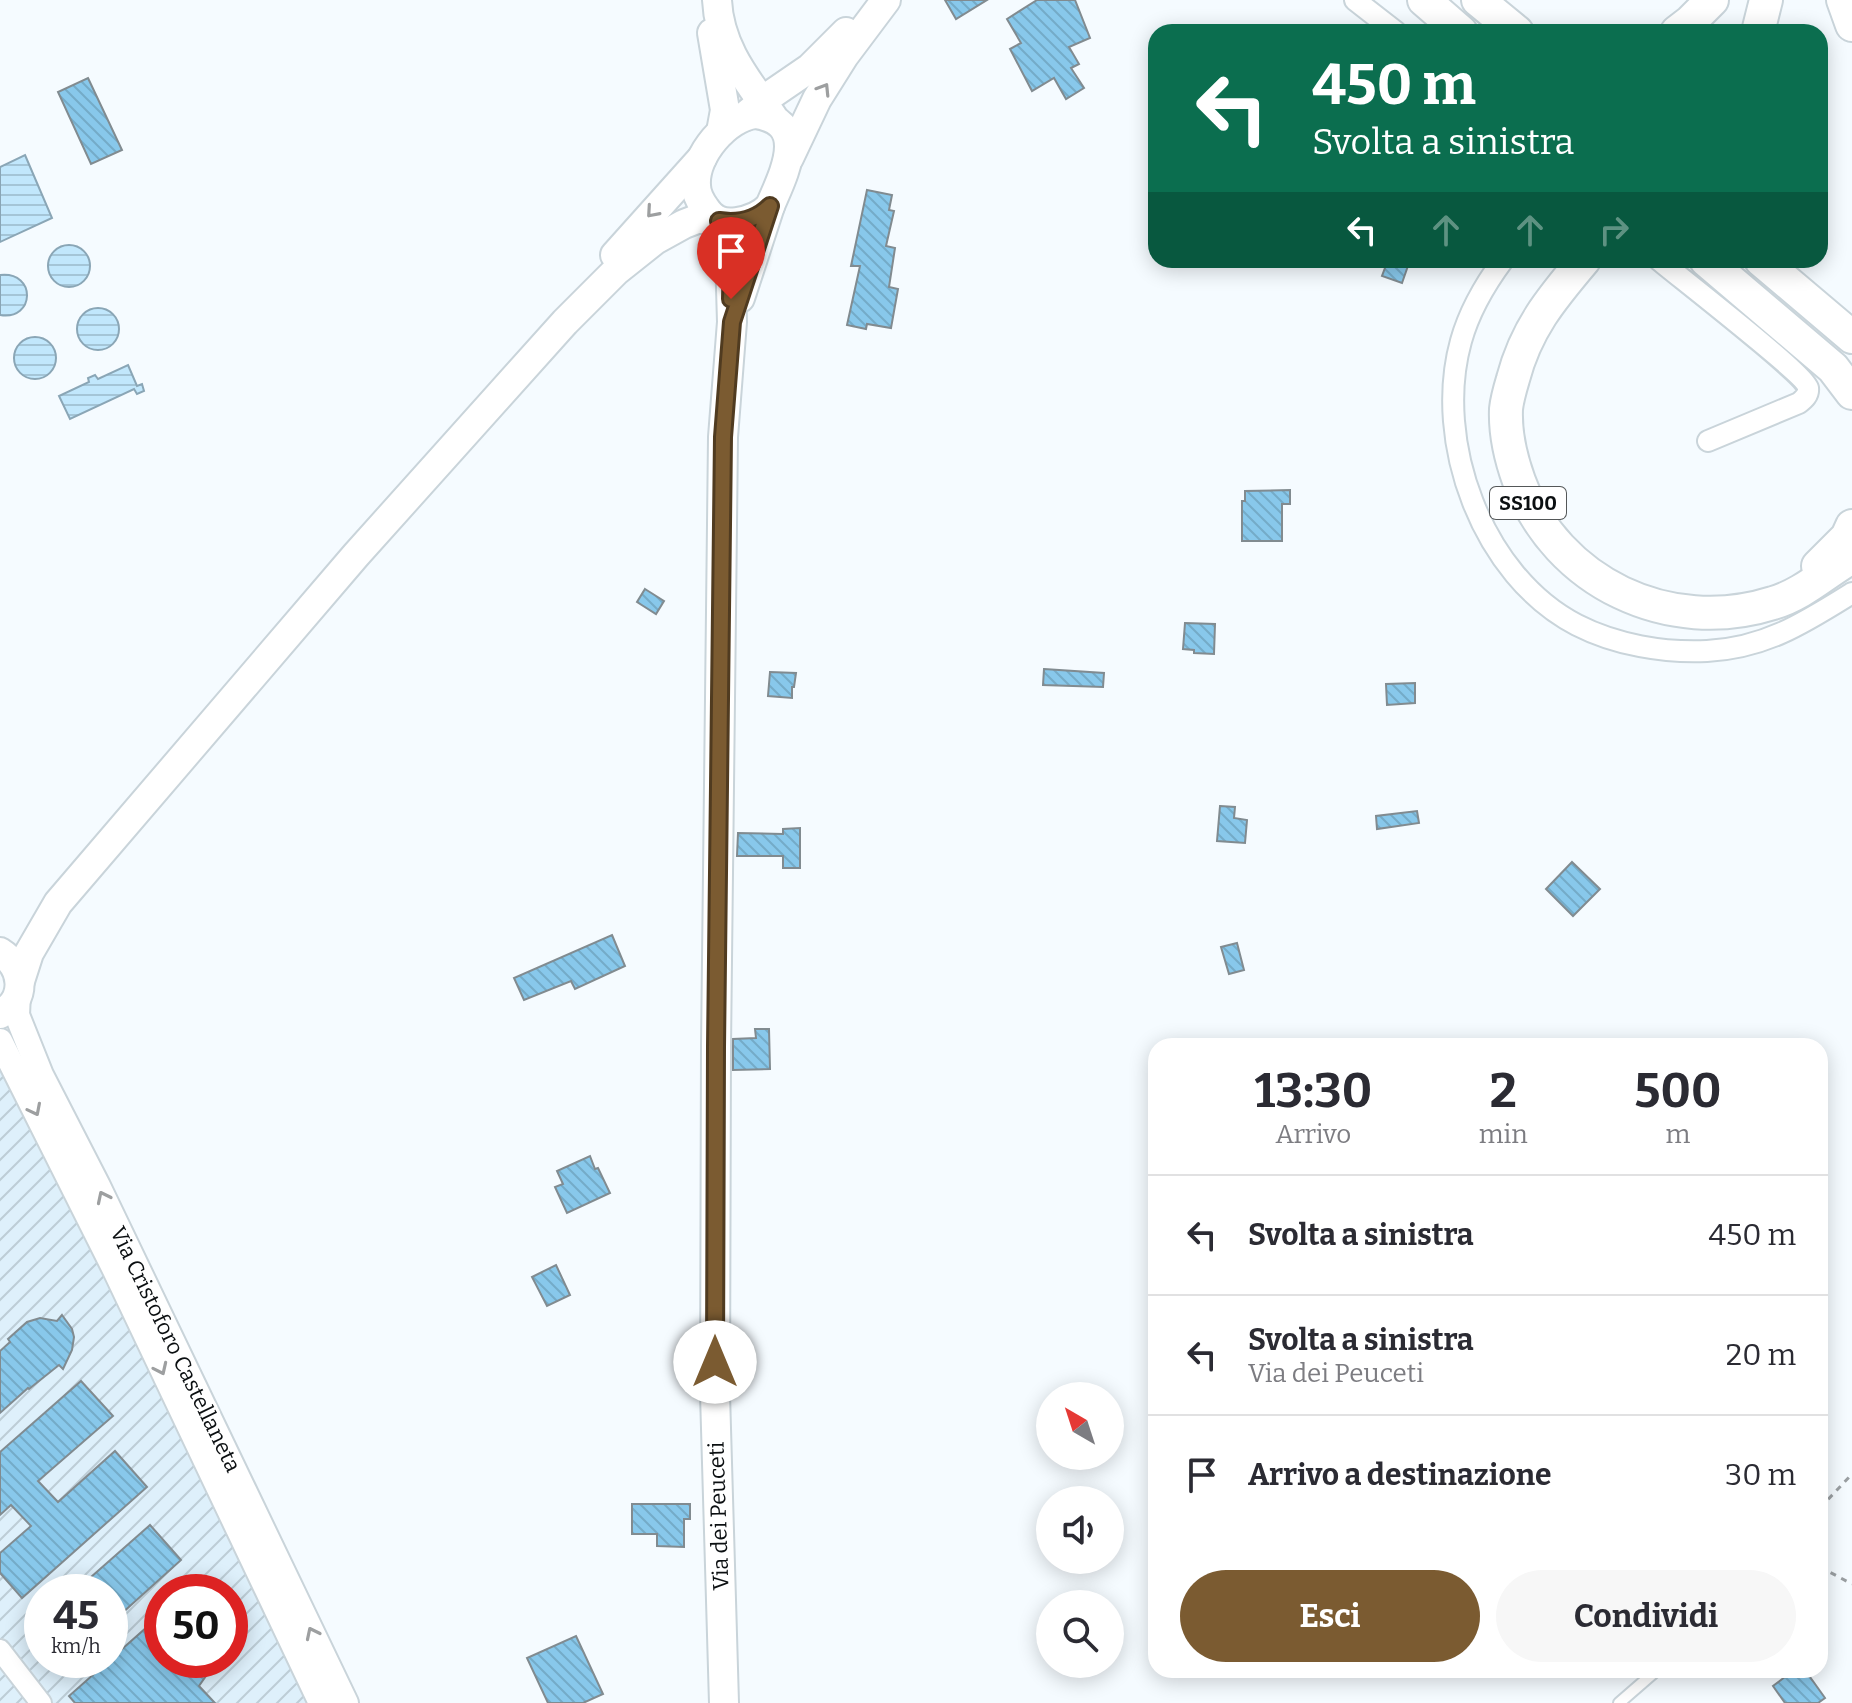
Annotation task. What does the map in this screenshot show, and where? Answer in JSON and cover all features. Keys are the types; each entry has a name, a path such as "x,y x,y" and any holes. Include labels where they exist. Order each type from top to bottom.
{"highway":[{"path":"1424,0 1452,24"},
{"path":"1455,0 1483,24"},
{"path":"1478,0 1507,24"},
{"path":"1687,24 1712,0"},
{"path":"1760,24 1766,0"},
{"path":"1843,0 1852,25"},
{"name":"SS100","path":"1577,268 1550,300 1533,327 1520,354 1506,409 1513,461 1524,495 1564,554 1592,577 1613,589 1654,606 1693,612 1739,610 1772,604 1788,598 1852,557"},
{"path":"1715,268 1833,368 1852,393"},
{"path":"1738,268 1852,365"},
{"path":"1770,268 1852,337"},
{"name":"SS100","path":"1754,607 1812,571 1847,537 1852,526"}],"main road":[{"path":"710,0 725,110 713,143 700,163 696,185 698,197 717,220"},
{"path":"717,0 721,32 729,50 761,113 784,129 788,138 789,158"},
{"path":"565,322 623,246 730,124 761,113 823,56 873,0"},
{"path":"0,1014 14,1003 29,953 58,903 356,555 565,322 616,271 655,240 697,219 728,223 749,220 770,206 817,99 844,56 886,0"},
{"name":"Via dei Peuceti","path":"732,322 770,206"},
{"name":"Via dei Peuceti","path":"717,220 729,242 732,322 723,452 716,1047 715,1394 724,1703"},
{"path":"0,943 58,903"},
{"path":"0,952 12,960 18,970 19,987"}],"street":[{"path":"1355,0 1386,24"},
{"path":"1498,268 1474,307 1461,340 1454,377 1454,413 1466,485 1478,515 1490,539 1535,594 1578,625 1610,638 1632,645 1669,650 1708,651 1782,633 1852,593"},
{"path":"1669,268 1780,358 1807,385 1806,397 1799,403 1708,441"},
{"name":"Via Cristoforo Castellaneta","path":"19,987 17,1015 41,1075 98,1186 346,1703"},
{"name":"Via Cristoforo Castellaneta","path":"0,1041 115,1270 321,1703"},
{"path":"0,1650 41,1703"}],"lane":[{"path":"1619,1703 1648,1678"}],"path":[{"path":"1828,1500 1852,1474"},
{"path":"1828,1571 1852,1584"}],"shaded area":[{"path":"0,1062 247,1574 144,1574 144,1678 248,1678 248,1576 309,1703 0,1703"}],"water":[{"path":"25,155 52,218 0,242 0,167"},
{"path":"69,245 84,251 90,266 84,281 69,287 54,281 48,266 54,251"},
{"path":"0,275 21,280 25,287 25,304 12,315 0,315"},
{"path":"98,308 113,314 119,329 113,344 98,350 83,344 77,329 83,314"},
{"path":"35,337 50,343 56,358 50,373 35,379 20,373 14,358 20,343"},
{"path":"128,365 137,386 142,384 144,391 137,394 134,389 70,419 59,396 89,382 88,378 95,375 98,379"}],"building":[{"path":"945,0 987,0 956,19"},
{"path":"1037,0 1075,0 1090,38 1069,47 1079,64 1071,68 1084,88 1066,99 1054,78 1032,91 1010,49 1021,43 1007,19"},
{"path":"88,78 122,150 91,164 58,92"},
{"path":"867,190 892,195 889,210 894,211 886,246 895,248 889,287 898,289 891,328 867,324 866,329 847,325 860,266 851,266"},
{"path":"1385,268 1407,268 1402,283 1382,276"},
{"path":"1290,490 1290,504 1282,504 1282,541 1242,541 1245,491"},
{"path":"645,589 664,601 656,614 637,602"},
{"path":"1185,623 1215,624 1214,654 1183,649"},
{"path":"1044,669 1104,673 1103,687 1043,685"},
{"path":"770,672 796,673 792,698 768,696"},
{"path":"1415,683 1415,703 1387,705 1386,684"},
{"path":"1220,806 1235,807 1234,818 1247,820 1245,843 1217,841"},
{"path":"1417,811 1419,823 1377,829 1376,816"},
{"path":"800,828 800,868 783,868 783,856 737,856 738,833 783,834 783,829"},
{"path":"1572,862 1600,889 1573,916 1546,889"},
{"path":"612,935 625,966 575,989 571,981 524,1000 514,978"},
{"path":"1237,943 1244,970 1229,974 1221,947"},
{"path":"755,1029 769,1029 770,1069 733,1070 733,1039 756,1038"},
{"path":"590,1156 610,1193 567,1213 555,1187 563,1184 557,1171"},
{"path":"556,1265 570,1295 547,1306 532,1277"},
{"path":"62,1315 74,1337 63,1369 59,1365 0,1413 0,1351 27,1322 40,1318 57,1321"},
{"path":"81,1381 113,1416 38,1481 58,1502 115,1451 147,1487 49,1574 24,1574 22,1598 0,1573 0,1553 31,1526 11,1505 0,1515 0,1452"},
{"path":"632,1504 690,1504 690,1519 684,1519 684,1547 657,1546 657,1534 632,1534"},
{"path":"150,1525 181,1560 165,1574 144,1574 144,1593 128,1608 128,1574 94,1574"},
{"path":"144,1630 144,1678 205,1678 199,1686 215,1703 75,1703 69,1696 89,1678 128,1678 128,1644"},
{"path":"576,1636 603,1694 583,1703 548,1703 527,1658"},
{"path":"1784,1678 1811,1678 1825,1698 1818,1703 1785,1703 1773,1686"}],"route":[{"path":"715,1362 723,437 732,322 770,206 749,220 719,221 729,242 731,299"}]}
